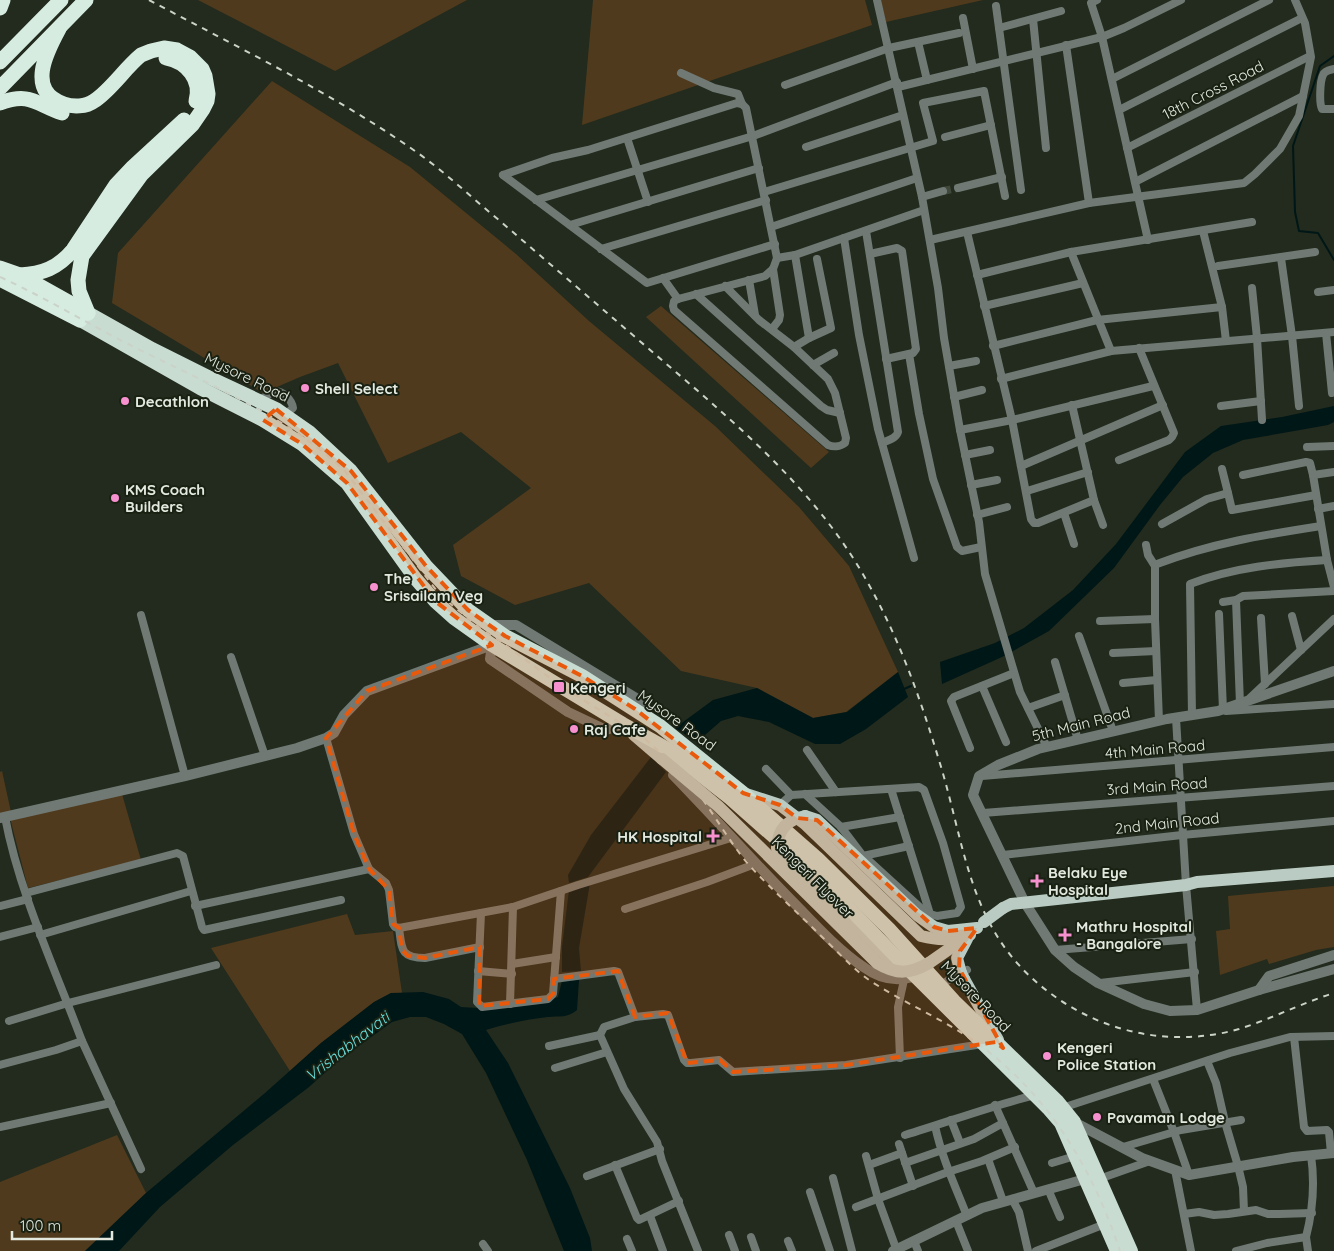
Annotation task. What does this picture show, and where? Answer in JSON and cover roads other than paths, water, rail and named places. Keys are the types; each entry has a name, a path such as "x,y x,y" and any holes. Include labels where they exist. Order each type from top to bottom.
{"highway":[{"path":"0,8 4,0"},
{"path":"0,62 61,0"},
{"path":"0,88 86,0"},
{"path":"59,29 47,53 42,75 45,89 62,103 75,106 94,102 141,55 164,48 183,53 196,62 205,76 208,94 204,110 141,175 82,256 78,280 85,317"},
{"path":"0,103 25,98 43,103 54,110 66,114 87,114 101,108 146,63 162,58 173,59 189,70 197,86 198,94 191,111 116,185 66,259 58,265 38,274 20,276"},
{"name":"Mysore Road","path":"0,268 20,276 192,384 263,420 302,444 347,483 415,578 435,601 454,618 492,645 664,749 684,753 743,793 824,866 889,929 940,985 951,1005 984,1044 1060,1123 1075,1156 1092,1178 1131,1251"},
{"name":"Mysore Road","path":"0,278 260,400 281,412 309,432 351,471 426,566 468,610 505,636 582,676 649,719 664,749"},
{"path":"263,420 281,412"},
{"name":"Mysore Road","path":"684,753 730,798 816,874 909,975 951,1005 1002,1048 1062,1108 1074,1122 1105,1224 1117,1251"}],"main road":[{"name":"Kengeri Flyover","path":"664,749 718,806 877,963 886,968 903,972 913,971 929,963 952,942 912,910 817,820 805,816 786,823 778,838 777,848 783,860 883,953 909,975"},
{"path":"743,793 780,805 805,824 921,936 952,942 977,928 1011,904 1186,885 1197,882 1334,871"},
{"path":"1186,885 1199,887 1334,877"},
{"path":"952,942 959,968 1002,1048"}],"street":[{"path":"877,0 922,197 954,397 977,515 986,580 1020,692 1047,747"},
{"path":"1097,0 1091,3 1102,37 1148,240"},
{"path":"536,200 753,136 897,84 927,80 1102,37 1181,0"},
{"path":"1112,79 1269,0"},
{"path":"930,240 1089,202 1244,183 1280,148 1299,116 1310,56 1305,23 1295,0"},
{"path":"996,6 1021,190"},
{"path":"999,28 1061,11"},
{"path":"964,18 973,69"},
{"path":"1119,110 1302,18"},
{"path":"1033,19 1046,148"},
{"path":"785,85 889,48 959,33"},
{"path":"918,42 927,80"},
{"path":"1066,45 1089,202"},
{"name":"18th Cross Road","path":"1127,148 1310,56"},
{"path":"1334,69 1327,70 1323,75 1320,103 1322,109 1334,109"},
{"path":"681,73 714,88 738,94 746,108 777,258 773,269 780,315 777,324 772,329"},
{"path":"601,249 933,141 923,103 984,91 1005,196"},
{"path":"1135,182 1303,96"},
{"path":"742,104 737,103 627,138 552,158 503,175 647,283 774,244"},
{"path":"806,147 903,115"},
{"path":"945,137 991,125"},
{"path":"627,138 648,202"},
{"path":"570,225 759,168"},
{"path":"958,188 1002,177"},
{"path":"771,227 917,178"},
{"path":"922,197 943,191"},
{"path":"777,258 795,255 924,210"},
{"path":"977,275 1071,252 1252,222"},
{"path":"866,231 898,432 894,438 882,443"},
{"path":"1203,231 1222,307 1226,341"},
{"path":"967,232 1012,420 1031,519 1034,523 1038,523 1094,500"},
{"path":"844,238 859,335 882,443 914,558"},
{"path":"870,254 897,248 902,251 916,349 915,352 886,359"},
{"path":"1071,252 1097,320 1111,350"},
{"path":"1218,266 1315,252"},
{"path":"795,255 809,338"},
{"path":"1281,258 1292,336 1299,406"},
{"path":"794,347 831,328 816,259"},
{"path":"725,286 828,379 832,385 846,438 845,443 842,445 832,447 820,438 674,310 672,306 678,298 696,294 725,286 765,276 773,269"},
{"path":"663,278 678,298"},
{"path":"749,280 755,315"},
{"path":"984,306 1083,283"},
{"path":"1252,288 1262,420"},
{"path":"1318,292 1334,290"},
{"path":"696,294 820,406 840,413"},
{"path":"994,346 1097,320 1222,307"},
{"path":"1001,379 1111,350 1330,332 1332,393"},
{"path":"1119,460 1172,437 1174,433 1153,386 1139,348"},
{"path":"813,365 834,353"},
{"path":"909,354 933,479 957,547 962,551 981,547"},
{"path":"949,366 976,361"},
{"path":"960,430 1012,420 1153,386"},
{"path":"954,397 982,390"},
{"path":"1221,406 1261,401"},
{"path":"1072,405 1094,500 1103,525"},
{"path":"1021,466 1163,405"},
{"path":"1308,447 1334,446"},
{"path":"965,456 990,450"},
{"path":"1222,602 1236,600 1243,596 1334,589 1310,463 1306,462 1243,475"},
{"path":"1222,469 1232,510 1316,496"},
{"path":"1026,491 1088,472"},
{"path":"1313,475 1334,472"},
{"path":"971,486 997,480"},
{"path":"1162,524 1207,499 1228,493"},
{"path":"1318,509 1334,506"},
{"path":"977,515 1007,507"},
{"path":"1064,513 1074,544"},
{"path":"1155,566 1176,556 1225,542 1321,526"},
{"path":"1324,541 1334,539"},
{"path":"1146,545 1148,555 1155,566 1159,721"},
{"path":"1192,715 1190,584 1211,576 1267,564 1327,560"},
{"path":"1236,600 1244,702"},
{"path":"1220,614 1220,710 1334,671"},
{"path":"141,615 185,776"},
{"path":"1292,616 1302,650"},
{"path":"1262,618 1265,684"},
{"path":"1100,621 1155,619"},
{"path":"1244,702 1334,619"},
{"path":"1080,636 1113,731"},
{"path":"141,1169 82,1041 39,931 2,817 185,776 296,748 326,738 334,734 344,715 367,691 492,645"},
{"path":"1113,653 1156,651"},
{"path":"231,657 265,756"},
{"path":"1054,662 1078,740"},
{"path":"970,748 951,701 954,697 1014,673"},
{"path":"1123,683 1157,680"},
{"path":"982,686 1006,742"},
{"path":"1028,708 1065,695"},
{"name":"5th Main Road","path":"979,776 998,765 1047,747 1159,721 1220,710 1334,704"},
{"path":"1176,718 1182,835 1198,1010"},
{"path":"326,738 354,834 369,869 386,883 389,890 392,924 399,928 513,907 587,882 732,838"},
{"name":"4th Main Road","path":"979,776 1334,747"},
{"path":"664,749 662,764 711,814 755,864 818,927 866,969 890,979 909,975"},
{"path":"807,750 836,792"},
{"path":"766,769 791,795"},
{"path":"979,776 973,795 1025,903 1055,950 1074,967 1098,984 1144,1004 1170,1011 1198,1010 1259,990 1334,970"},
{"name":"3rd Main Road","path":"982,813 1334,786"},
{"path":"780,805 791,795 805,794 836,792 891,788 919,787 924,790 943,843 961,907 957,913 938,916 924,911 863,856 841,828 805,794"},
{"path":"891,788 930,914"},
{"path":"841,828 900,817"},
{"name":"2nd Main Road","path":"1002,855 1182,835 1334,821"},
{"path":"863,856 909,846"},
{"path":"0,906 27,896 177,853 183,856 191,892 204,930 341,900"},
{"path":"625,909 755,864"},
{"path":"195,906 369,869"},
{"path":"0,937 39,931 191,892"},
{"path":"481,913 477,1002 479,1006 548,999 553,994 557,979 556,957 562,892"},
{"path":"510,1004 513,907"},
{"path":"399,928 402,950 408,956 416,958 425,958 480,947"},
{"path":"1055,950 1192,939"},
{"path":"1259,990 1268,976 1334,955"},
{"path":"512,964 556,957"},
{"path":"9,1021 68,1003 216,965"},
{"path":"940,985 967,970"},
{"path":"478,972 512,974"},
{"path":"557,979 618,972 635,1016"},
{"path":"1098,984 1195,972"},
{"path":"900,1058 898,1008 909,975"},
{"path":"698,1251 662,1161 658,1142 624,1089 607,1052 600,1035 604,1027 635,1016 668,1015 684,1060 691,1063 719,1060 732,1072 846,1065 984,1044"},
{"path":"549,1046 600,1035"},
{"path":"1062,1108 1290,1036 1334,1036"},
{"path":"1074,1122 1150,1161 1189,1175 1312,1154 1333,1153 1327,1130 1307,1131 1304,1127 1294,1037"},
{"path":"0,1065 82,1041"},
{"path":"555,1068 607,1052"},
{"path":"1207,1061 1216,1083 1238,1166 1243,1187 1244,1211"},
{"path":"1153,1079 1189,1175"},
{"path":"905,1135 996,1105 1035,1095"},
{"path":"0,1127 111,1102"},
{"path":"996,1105 1034,1193"},
{"path":"951,1120 960,1144"},
{"path":"1124,1147 1174,1132 1240,1120"},
{"path":"905,1164 974,1139 1003,1123"},
{"path":"935,1126 940,1150 967,1216"},
{"path":"899,1144 913,1186"},
{"path":"856,1207 988,1159 1015,1147"},
{"path":"587,1176 660,1149"},
{"path":"869,1165 902,1154"},
{"path":"1308,1251 1306,1237 1312,1213 1312,1154"},
{"path":"866,1156 895,1250 916,1246 956,1221 982,1208 1150,1161"},
{"path":"1052,1163 1075,1156"},
{"path":"988,1159 1008,1200 1019,1212 1028,1251"},
{"path":"615,1165 636,1218 642,1219 650,1216 679,1201"},
{"path":"1175,1170 1191,1251"},
{"path":"833,1178 852,1251"},
{"path":"1048,1189 1060,1217"},
{"path":"810,1192 830,1251"},
{"path":"1184,1214 1199,1212 1228,1214 1256,1210 1268,1214 1312,1213"},
{"path":"650,1216 663,1251"},
{"path":"956,1221 968,1251"},
{"path":"1036,1251 1105,1224"},
{"path":"729,1235 735,1251"},
{"path":"751,1237 756,1251"},
{"path":"1241,1250 1266,1243 1306,1237"},
{"path":"627,1239 632,1251"},
{"path":"788,1241 792,1251"},
{"path":"483,1244 488,1251"}],"water":[{"path":"1334,406 1334,422 1328,425 1243,440 1213,453 1183,477 1114,568 1049,631 1002,657 942,684 940,662 995,643 1024,628 1073,590 1116,544 1185,452 1221,426 1282,417"},
{"path":"898,672 908,697 866,729 840,744 815,744 769,722 738,716 721,721 697,742 675,728 713,700 757,688 813,718 847,712"},
{"path":"651,757 666,772 588,877 569,883 568,875 591,835"},
{"path":"590,883 579,948 581,971 562,972 562,947 569,890"},
{"name":"Vrishabhavati","path":"579,980 577,1010 574,1013 525,1020 486,1030 508,1063 570,1188 590,1238 592,1251 564,1251 527,1160 486,1073 462,1034 426,1017 410,1017 392,1022 338,1061 309,1087 233,1145 160,1207 119,1251 85,1251 146,1193 265,1093 321,1043 374,1002 391,993 423,992 449,999 461,1007 493,1009 545,1002 558,997 562,981"}],"waterway":[{"path":"1334,56 1320,66 1293,146 1295,212 1299,231 1318,233 1334,260"},
{"path":"904,689 911,686"}],"tunnel":[{"path":"943,191 958,188"}],"railway":[{"path":"149,0 318,90 426,159 738,426 794,482 843,543 864,576 887,619 923,710 973,884 984,913 1000,940 1020,966 1046,990 1067,1005 1090,1017 1114,1026 1138,1033 1188,1037 1214,1035 1239,1029 1334,993"},
{"path":"0,277 269,415 321,450 345,471 440,595 482,630 561,686 643,737 674,766 694,789 749,865 849,964 869,980 951,1026 977,1043 1026,1085 1065,1135 1082,1163 1109,1221 1120,1251"}],"place":[{"name":"Shell Select","path":"305,388"},
{"name":"Decathlon","path":"125,401"},
{"name":"KMS Coach Builders","path":"115,498"},
{"name":"The Srisailam Veg","path":"374,587"},
{"name":"Kengeri","path":"559,687"},
{"name":"Raj Cafe","path":"574,729"},
{"name":"HK Hospital","path":"713,836"},
{"name":"Belaku Eye Hospital","path":"1037,881"},
{"name":"Mathru Hospital - Bangalore","path":"1065,935"},
{"name":"Kengeri Police Station","path":"1047,1056"},
{"name":"Pavaman Lodge","path":"1097,1117"}]}
